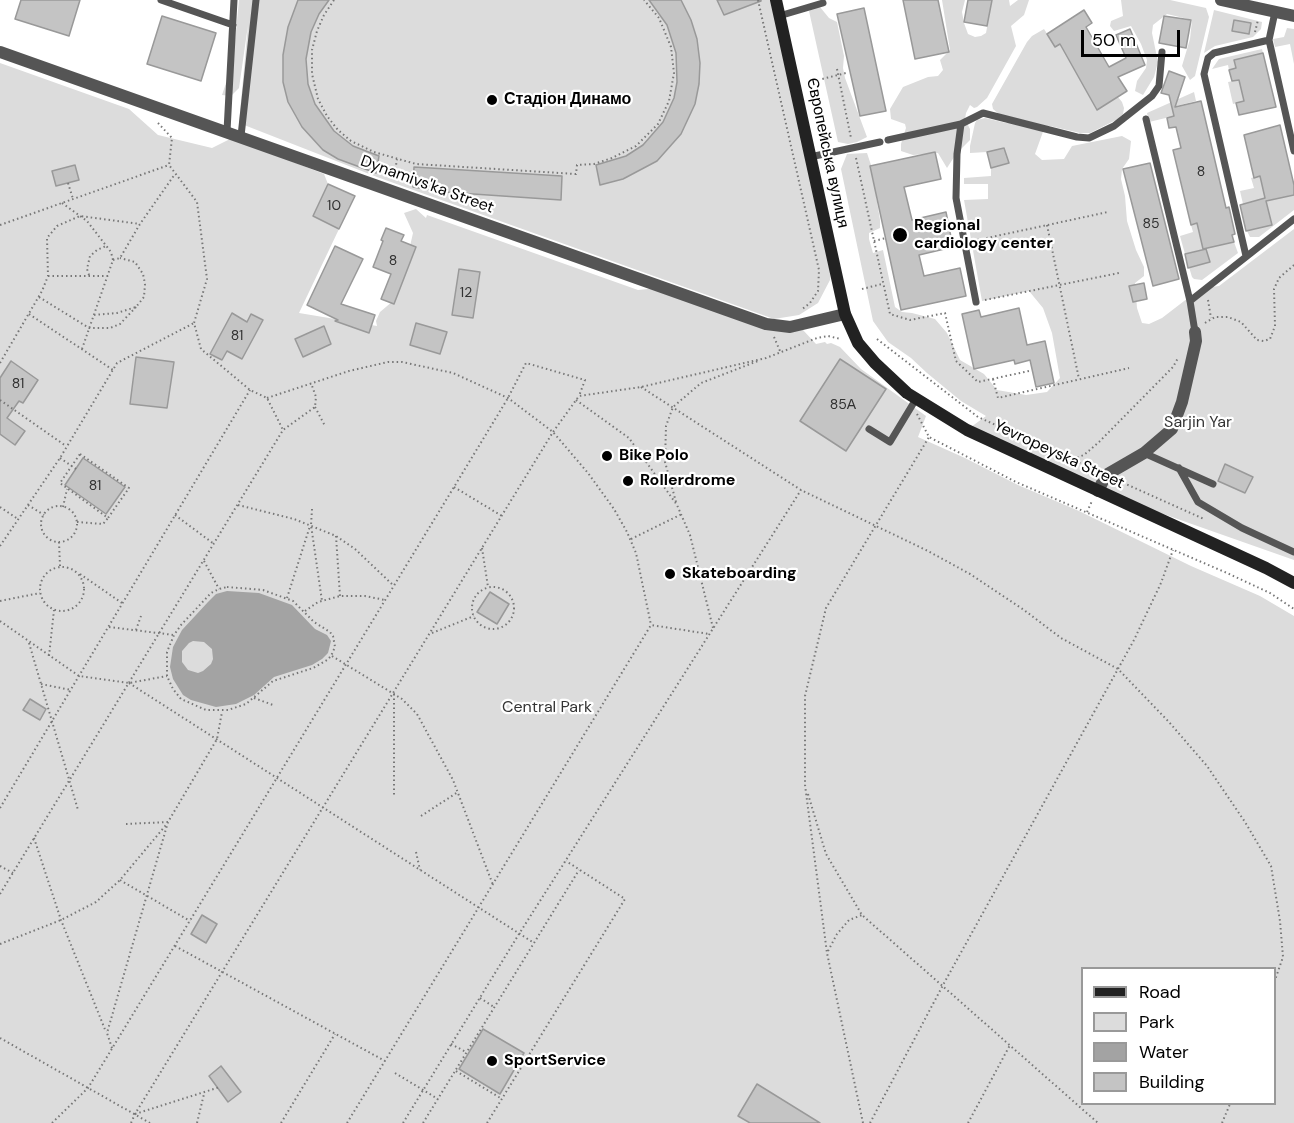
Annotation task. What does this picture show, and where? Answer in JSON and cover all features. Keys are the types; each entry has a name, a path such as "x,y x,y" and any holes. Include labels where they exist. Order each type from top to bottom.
{"main road":[{"name":"Європейська вулиця","path":"776,0 845,314"},
{"name":"Yevropeyska Street","path":"845,314 861,347 914,403 1294,583"}],"street":[{"path":"1221,0 1294,16"},
{"name":"Dynamivs'ka Street","path":"0,52 766,324 790,327 845,314"},
{"path":"1098,490 1106,475 1144,453 1169,433 1177,419 1196,341 1195,332"}],"lane":[{"path":"161,0 233,25"},
{"path":"227,131 234,0"},
{"path":"241,136 256,0"},
{"path":"779,16 824,3"},
{"path":"1275,12 1269,40 1294,151"},
{"path":"1246,256 1204,74 1208,58 1214,53 1269,40"},
{"path":"888,140 961,124 982,112 1077,137 1089,138 1114,126 1152,96 1159,86 1162,52"},
{"path":"1146,119 1190,301 1195,332"},
{"path":"961,124 957,154 956,198 976,302"},
{"path":"810,157 879,142"},
{"path":"1190,301 1294,219"},
{"path":"868,429 890,442 914,403"},
{"path":"1144,453 1213,483"},
{"path":"1179,468 1198,502 1233,524 1294,552"}],"path":[{"path":"334,0 320,22 312,50 312,74 318,99 332,123 345,136 370,151 397,159 432,165 576,174 577,165 603,161 632,149 651,132 662,117 670,97 674,77 674,60 667,34 659,18 644,0"},
{"path":"758,0 820,278 814,297 798,312"},
{"path":"1252,44 1261,9"},
{"path":"837,69 890,314 910,320 945,313 956,361 978,382 1029,371"},
{"path":"818,80 846,73"},
{"path":"158,122 172,138 169,165 197,202 207,279 194,323 201,348 250,390 267,398 283,430"},
{"path":"394,182 397,159"},
{"path":"0,225 169,165"},
{"path":"120,258 140,224 175,174"},
{"path":"68,183 73,199"},
{"path":"62,203 87,221 106,246 113,260 82,349"},
{"path":"964,243 1108,212"},
{"path":"0,363 39,297 48,276 47,238 57,226 80,216 140,224"},
{"path":"1047,225 1079,379"},
{"path":"874,241 886,238"},
{"path":"89,275 87,269 90,256 106,246"},
{"path":"39,297 89,328 110,328 120,324 144,297 143,274 135,262 120,258 113,260"},
{"path":"1195,332 1211,318 1221,316 1237,320 1257,340 1270,339 1275,326 1274,289 1279,278 1294,265"},
{"path":"976,302 1119,273"},
{"path":"48,276 108,276"},
{"path":"862,289 883,284"},
{"path":"1206,288 1211,318"},
{"path":"94,315 117,313 136,307"},
{"path":"29,314 113,370"},
{"path":"0,546 60,458 117,363 194,323"},
{"path":"677,505 665,462 666,426 673,407 701,383 818,338 838,337 845,340"},
{"path":"877,339 978,417 1213,522"},
{"path":"579,396 641,387 766,358"},
{"path":"1071,459 1084,455 1099,442 1173,367 1178,358"},
{"path":"267,398 357,369 402,362 453,374 508,398 553,432 602,492 630,539 640,567 651,625 347,1123"},
{"path":"52,1123 88,1088 386,600 508,398 526,363 585,380 579,396 553,432 131,1123"},
{"path":"993,379 998,398 1129,368"},
{"path":"310,383 316,397 315,407 325,426"},
{"path":"641,387 801,490 876,525 970,574 1061,638 1118,669 1207,766 1245,822 1271,866 1283,957 1276,980"},
{"path":"0,808 250,390"},
{"path":"0,400 67,447"},
{"path":"576,400 628,438 677,505 690,535 713,628"},
{"path":"914,403 929,437 1016,482 1245,581 1294,609"},
{"path":"0,894 283,430 315,407"},
{"path":"863,1123 827,953 805,785 805,696 826,608 929,437"},
{"path":"77,522 103,524 108,518 129,488 80,454 60,483 108,518"},
{"path":"60,458 76,469"},
{"path":"454,487 502,516"},
{"path":"63,507 67,488"},
{"path":"403,1123 519,934 801,490"},
{"path":"28,505 44,515"},
{"path":"238,505 311,525 336,536 355,549 394,586"},
{"path":"0,507 19,519"},
{"path":"54,507 63,507 72,511 77,522 74,534 59,542 45,535 41,524 44,515 54,507"},
{"path":"312,509 311,525 322,601"},
{"path":"630,539 682,514"},
{"path":"176,515 214,544"},
{"path":"287,598 311,525"},
{"path":"336,536 340,596"},
{"path":"59,542 60,567"},
{"path":"482,548 488,587"},
{"path":"870,1123 943,985 1118,669 1161,583 1173,550"},
{"path":"204,561 219,589"},
{"path":"75,571 84,582 83,597 73,609 54,610 45,603 40,593 40,582 49,570 60,567 69,567 75,571 122,604"},
{"path":"236,587 256,589 287,598 333,636 334,647 331,656 313,668 273,681 240,707 222,711 200,709 182,699 173,690 166,676 167,652 181,625 211,593 219,589 236,587"},
{"path":"488,587 502,588 508,592 515,604 513,617 503,627 489,629 477,622 474,616 472,610 474,598 488,587"},
{"path":"0,601 40,593"},
{"path":"305,611 322,601 340,596 365,596 386,600"},
{"path":"50,656 54,610"},
{"path":"136,630 141,616"},
{"path":"430,633 474,616"},
{"path":"0,621 79,676 129,683 166,676"},
{"path":"651,625 709,634"},
{"path":"109,627 174,635"},
{"path":"29,642 78,810"},
{"path":"331,656 394,694 410,705 417,714 458,792 493,885"},
{"path":"129,683 534,944"},
{"path":"41,684 71,690"},
{"path":"394,694 394,796"},
{"path":"254,698 273,705"},
{"path":"0,944 61,920 96,902 120,880 168,822 217,740 222,711"},
{"path":"805,785 826,854 862,915 1098,1123"},
{"path":"421,816 458,792"},
{"path":"126,824 168,822"},
{"path":"106,1033 168,822"},
{"path":"34,838 61,920 112,1048"},
{"path":"416,852 420,870"},
{"path":"487,1123 625,899 566,861"},
{"path":"0,866 13,873"},
{"path":"423,1123 579,870"},
{"path":"120,880 190,921"},
{"path":"827,953 837,934 849,920 862,915"},
{"path":"175,946 385,1061"},
{"path":"480,998 494,1007"},
{"path":"281,1123 335,1034"},
{"path":"0,1038 150,1123"},
{"path":"451,1044 466,1052"},
{"path":"968,1123 1010,1045"},
{"path":"455,1070 502,1099"},
{"path":"395,1073 438,1099"},
{"path":"135,1114 220,1088"},
{"path":"197,1123 204,1092"},
{"path":"1222,1123 1230,1105"}],"green space":[{"path":"239,0 774,0 833,249 830,280 818,303 799,315 774,319 377,177 239,123 248,25 239,88 231,96 222,95 233,62"},
{"path":"942,0 965,0 962,12 964,23 968,34 975,37 986,33 992,0 1009,0 1010,6 1018,0 1029,0 1024,15 1011,26 1016,46 987,98 977,107 970,105 965,119 970,129 970,140 956,154 947,168 938,153 913,155 901,151 905,124 891,119 890,109 903,87 928,77 938,76 943,70 940,60 950,50"},
{"path":"1121,0 1170,0 1206,8 1209,17 1195,76 1190,80 1182,66 1190,39 1192,20 1167,14 1153,25 1152,33 1158,62 1154,77 1143,95 1135,91 1137,81 1146,68 1147,60 1131,26 1114,31 1110,26 1111,21 1123,16"},
{"path":"820,7 829,18 837,22 844,56 845,78 867,137 857,142 848,144 838,142 809,11"},
{"path":"1214,10 1262,22 1261,29 1253,37 1215,46 1204,53"},
{"path":"1287,28 1294,29 1294,64 1290,44 1275,47 1273,39 1284,37"},
{"name":"Sarjin Yar","path":"1044,29 1055,46 1060,44 1097,109 1118,97 1124,108 1123,114 1118,119 1090,133 1050,126 1044,129 1035,154 1042,160 1064,159 1072,146 1122,136 1131,141 1129,159 1122,169 1121,179 1127,221 1144,267 1144,276 1135,283 1137,308 1142,323 1149,324 1162,318 1188,298 1219,286 1294,229 1294,560 1098,491 967,430 986,416 961,401 911,358 888,342 873,321 841,169 847,154 867,153 871,165 880,228 869,233 869,239 873,253 883,250 895,307 902,312 935,319 947,333 960,360 984,374 997,390 1026,395 1047,392 1060,378 1052,333 1043,308 1029,291 982,301 964,200 988,199 988,184 964,184 964,178 991,176 991,168 1008,163 1004,148 970,153 975,123 985,118 1006,123 1027,121 999,114 993,109 992,104 1027,42"},
{"path":"1262,49 1263,53 1235,60 1236,68 1229,70 1228,65 1212,69 1219,59"},
{"name":"Central Park","path":"0,63 129,109 158,135 212,148 232,138 324,174 328,184 313,216 339,229 299,313 377,326 376,321 380,312 393,301 408,255 413,233 404,213 416,209 426,218 427,215 638,290 658,288 762,326 803,330 816,344 825,342 840,347 861,369 926,416 918,437 1018,485 1079,511 1191,566 1260,596 1294,616 1294,1123 0,1123"},
{"path":"1239,80 1244,101 1233,104 1228,82"},
{"path":"1194,92 1196,101 1172,107 1174,116 1149,122 1147,113"},
{"path":"1260,176 1265,198 1243,204 1240,191 1254,188 1251,178"},
{"path":"1294,195 1294,210 1259,237 1250,237 1247,231 1272,224 1266,201"},
{"path":"1197,223 1204,249 1185,254 1180,236 1193,232 1191,225"},
{"path":"1234,242 1238,253 1202,280 1192,277 1189,267 1209,262 1206,248"}],"water":[{"path":"227,591 259,593 292,605 315,629 327,635 331,641 328,653 312,665 274,677 254,695 236,704 216,707 191,700 183,695 173,679 170,667 173,647 182,630 216,594","holes":["193,641 204,642 212,649 211,664 198,673 188,670 182,662 182,651"]}],"building":[{"path":"21,0 80,0 69,36 15,19"},
{"path":"298,0 329,0 319,14 311,32 306,59 308,84 315,104 334,131 353,146 379,156 376,173 338,159 323,150 302,127 288,102 283,82 283,55 288,27"},
{"path":"649,0 681,0 691,20 697,39 700,63 695,104 681,134 657,161 623,179 600,185 596,165 626,156 643,145 663,122 674,98 677,82 676,53 667,25"},
{"path":"717,0 761,0 761,1 724,15"},
{"path":"903,0 938,0 949,52 915,59"},
{"path":"968,0 992,0 987,26 964,22"},
{"path":"864,8 886,111 860,116 837,14"},
{"path":"1084,10 1092,23 1086,27 1109,67 1126,58 1116,35 1130,29 1145,65 1118,77 1127,91 1097,110 1060,44 1055,47 1047,34"},
{"path":"162,16 216,33 201,81 147,64"},
{"path":"1164,16 1191,20 1186,48 1159,43"},
{"path":"1234,20 1251,23 1249,34 1232,31"},
{"path":"1263,53 1276,107 1239,115 1236,103 1244,101 1239,80 1232,81 1229,70 1236,68 1234,60"},
{"path":"1169,71 1185,77 1175,107 1201,101 1226,208 1229,207 1235,234 1232,235 1234,242 1203,249 1197,223 1191,225 1173,150 1181,148 1176,127 1169,128 1167,118 1174,116 1169,95 1161,93"},
{"path":"1280,125 1294,185 1294,195 1266,201 1272,225 1246,231 1240,205 1265,198 1260,176 1254,178 1244,135"},
{"path":"1004,148 1009,163 991,168 987,152"},
{"path":"935,152 941,179 904,187 912,220 946,212 953,247 919,255 924,276 960,268 966,296 901,310 870,166"},
{"path":"1150,163 1179,279 1153,286 1123,169"},
{"path":"75,165 79,180 56,186 52,171"},
{"path":"414,167 562,176 561,200 444,192 413,187"},
{"path":"328,184 355,196 339,229 313,216"},
{"path":"386,228 404,235 401,241 416,247 394,304 381,299 391,274 373,267"},
{"path":"335,246 363,259 341,304 375,315 369,333 335,321 338,320 307,305"},
{"path":"1206,249 1210,262 1188,268 1185,254"},
{"path":"459,269 480,272 473,318 452,315"},
{"path":"1144,283 1147,299 1133,302 1129,286"},
{"path":"1019,308 1027,345 1045,341 1054,383 1036,387 1030,360 1015,364 1014,360 974,369 962,314 979,310 981,317"},
{"path":"232,313 247,322 251,314 263,320 242,359 227,351 222,360 210,354"},
{"path":"416,323 447,332 440,354 410,345"},
{"path":"324,326 331,344 303,357 295,339"},
{"path":"136,357 174,362 167,408 130,404"},
{"path":"840,359 886,389 846,451 800,421"},
{"path":"11,361 38,380 23,403 19,401 7,418 25,431 15,445 0,434 0,378"},
{"path":"83,458 125,487 106,514 65,485"},
{"path":"1225,464 1253,477 1245,493 1218,481"},
{"path":"490,592 509,604 497,624 477,612"},
{"path":"30,699 46,709 40,720 23,710"},
{"path":"202,915 217,924 206,943 191,934"},
{"name":"SportService","path":"483,1029 524,1053 500,1094 459,1069"},
{"path":"221,1066 241,1092 228,1102 209,1076"},
{"path":"757,1084 820,1123 750,1123 738,1116"}],"place":[{"name":"Стадіон Динамо","path":"492,100"},
{"name":"Regional cardiology center","path":"900,235"},
{"name":"Bike Polo","path":"607,456"},
{"name":"Rollerdrome","path":"628,481"},
{"name":"Skateboarding","path":"670,574"},
{"name":"SportService","path":"492,1061"}]}
